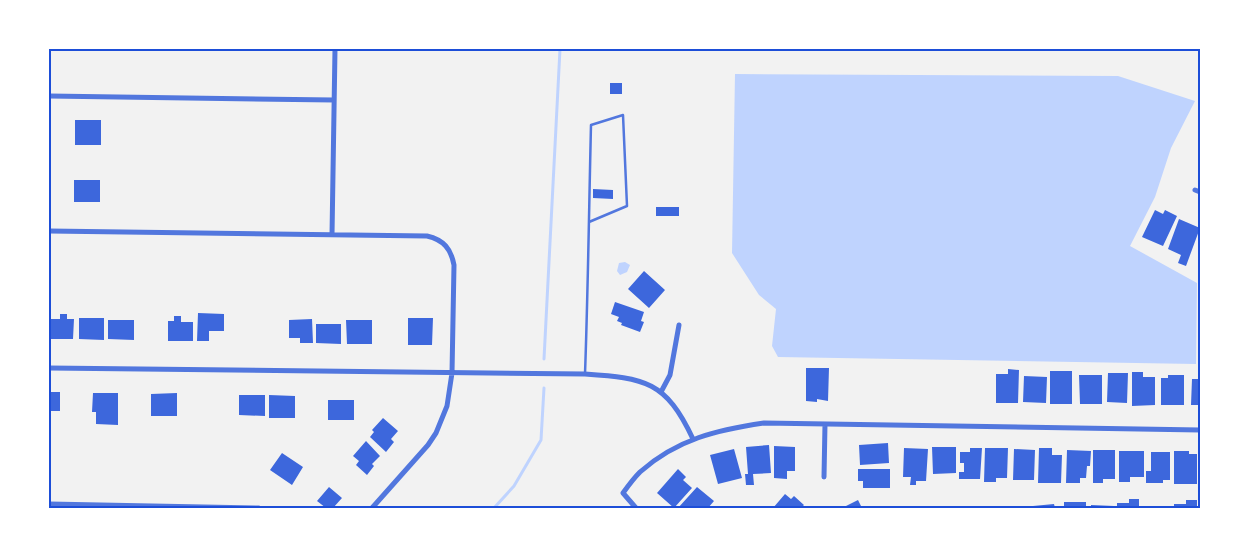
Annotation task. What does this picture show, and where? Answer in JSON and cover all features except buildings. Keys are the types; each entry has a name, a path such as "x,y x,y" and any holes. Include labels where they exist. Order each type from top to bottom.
{"street":[{"path":"332,235 334,49"},
{"path":"49,96 334,100"},
{"path":"49,231 427,236 444,243 450,249 454,265 452,373 447,406 436,433 420,456 372,508"},
{"path":"662,392 670,375 679,325"},
{"path":"49,368 624,376 646,383 662,392 677,409 693,439"},
{"path":"636,508 623,493 639,473 662,455 693,439 725,428 764,422 1200,430"},
{"path":"824,477 825,424"},
{"path":"49,504 259,508"}],"lane":[{"path":"585,374 591,125 624,115 627,206 589,222"}],"water":[{"path":"735,74 1118,76 1195,101 1171,148 1155,197 1130,246 1197,283 1196,364 778,357 772,346 776,309 759,295 732,253"},
{"path":"625,262 630,265 627,272 620,275 617,271 619,263"}],"waterway":[{"path":"544,359 560,49"},
{"path":"494,508 514,486 541,440 544,388"}]}
